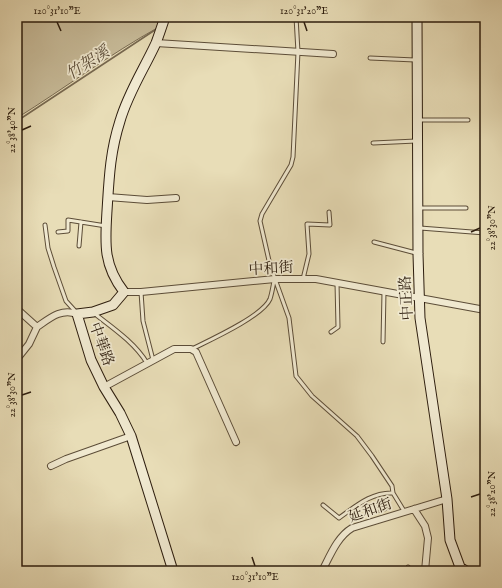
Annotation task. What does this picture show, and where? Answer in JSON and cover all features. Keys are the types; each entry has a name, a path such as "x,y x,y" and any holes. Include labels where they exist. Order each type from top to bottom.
{"street":[{"path":"124,292 112,273 106,256 106,226 110,166 120,120 138,76 156,43 165,17"},
{"name":"中正路","path":"417,17 418,254 420,318 447,499 450,540 460,567 466,571"},
{"path":"156,43 333,54"},
{"path":"108,197 147,200 176,198"},
{"name":"中和街","path":"124,292 141,292 275,279 316,279 485,310"},
{"name":"中華路","path":"124,292 112,305 93,312 77,314 91,360 104,387 120,412 131,436 173,571"},
{"path":"17,309 37,327"},
{"path":"17,359 29,344 37,327 50,317 62,312 70,311 77,314"},
{"path":"104,387 174,350 191,350 196,352 236,442"},
{"path":"52,466 66,459 131,436"},
{"name":"延和街","path":"322,571 341,538 352,528 447,499"},
{"path":"414,509 425,526 428,538 425,571"}],"lane":[{"path":"296,17 298,52 293,157 291,165 262,214 260,221 270,265 289,318 296,376 312,396 357,436 392,486 394,493 404,511"},
{"path":"370,58 417,60"},
{"path":"418,120 468,120"},
{"path":"374,143 418,141"},
{"path":"418,208 466,208"},
{"path":"303,279 309,254 307,224 330,225 329,212"},
{"path":"58,232 68,231 68,220 106,226"},
{"path":"79,246 81,222"},
{"path":"46,224 48,248 54,267 66,301 77,314"},
{"path":"418,228 485,233"},
{"path":"374,242 418,254"},
{"path":"191,350 224,334 262,311 270,299 275,279"},
{"path":"331,332 338,327 337,283"},
{"path":"141,292 143,321 153,360"},
{"path":"382,342 384,292"},
{"path":"93,312 143,355 147,363"},
{"path":"324,505 339,518 369,498 384,492 394,493"},
{"path":"407,571 408,567"}],"shaded area":[{"path":"17,17 163,17 159,27 123,48 17,118"}],"building":[{"path":"385,502 388,510 377,513 375,506"}],"waterway":[{"name":"竹架溪","path":"17,121 158,28"}]}
